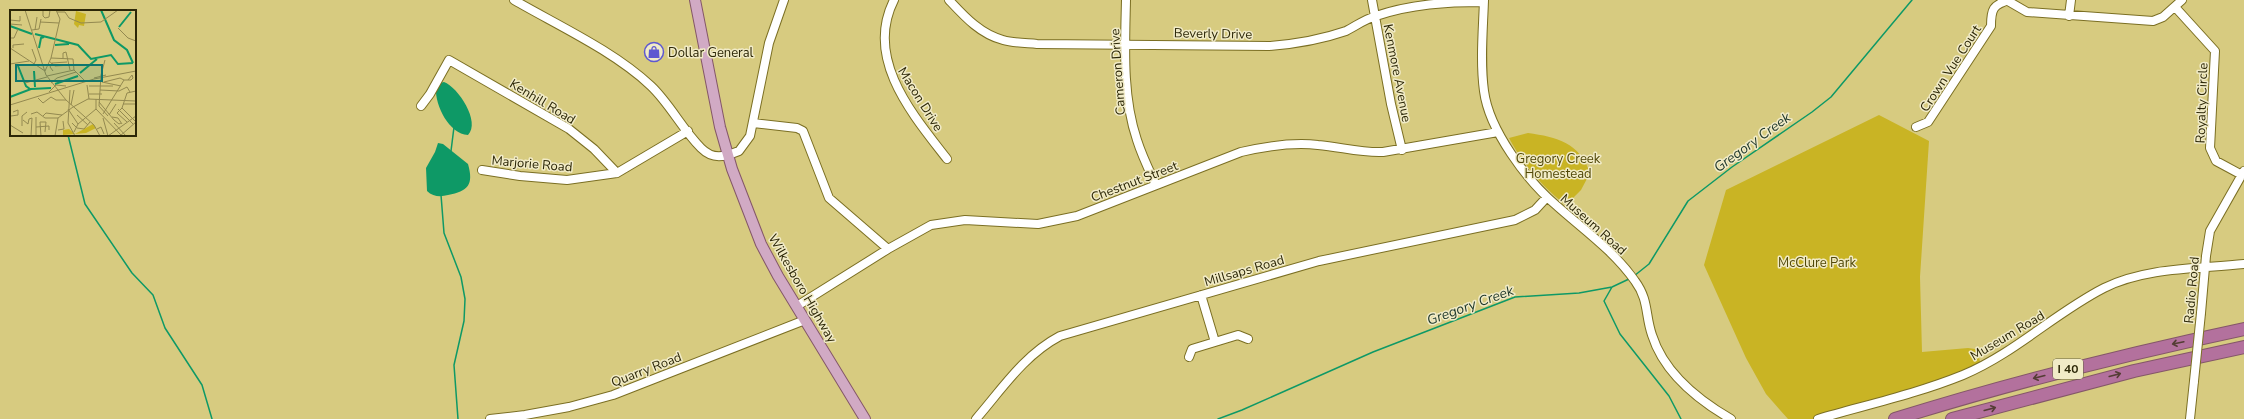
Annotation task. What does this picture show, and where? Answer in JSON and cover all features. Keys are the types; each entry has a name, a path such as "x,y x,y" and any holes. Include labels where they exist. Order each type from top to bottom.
{"highway":[{"name":"I 40","path":"1895,419 2026,380 2168,345 2244,329"},
{"name":"I 40","path":"1952,419 2134,370 2244,347"}],"main road":[{"name":"Wilkesboro Highway","path":"695,0 720,127 728,155 761,244 804,320 865,419"}],"street":[{"path":"514,0 609,54 650,86 700,147 710,155 719,157 740,152 750,136 770,42 784,0"},
{"name":"Macon Drive","path":"894,0 886,25 886,61 892,79 911,110 947,159"},
{"name":"Beverly Drive","path":"949,0 966,19 984,32 1003,40 1037,44 1269,46 1296,44 1322,39 1375,16 1410,7 1484,1"},
{"name":"Cameron Drive","path":"1126,0 1125,44 1130,113 1136,139 1156,185"},
{"name":"Kenmore Avenue","path":"1372,0 1391,104 1402,150"},
{"path":"2008,0 2027,12 2153,21 2158,20 2182,0"},
{"name":"Crown Vue Court","path":"1916,127 1928,122 1992,26 1992,16 1995,6 2008,0"},
{"path":"2069,16 2070,0"},
{"name":"Museum Road","path":"1484,1 1482,41 1484,90 1492,120 1498,132 1520,164 1547,197 1604,246 1631,276 1644,295 1652,335 1670,368 1689,389 1731,419"},
{"name":"Royalty Circle","path":"2175,7 2215,51 2209,136 2210,148 2216,160 2243,173"},
{"name":"Kenhill Road","path":"421,106 430,94 449,60 569,129 594,150 617,173"},
{"path":"753,122 797,128 803,131 829,198 888,249"},
{"name":"Marjorie Road","path":"482,170 520,176 566,180 617,173 688,131"},
{"name":"Chestnut Street","path":"797,306 888,249 931,225 942,222 965,220 1038,224 1058,221 1077,216 1241,152 1267,146 1293,143 1319,145 1364,153 1402,150 1498,132"},
{"name":"Radio Road","path":"2190,419 2208,241 2212,226 2243,173"},
{"name":"Millsaps Road","path":"976,419 1027,358 1042,345 1068,333 1319,261 1515,220 1535,210 1547,197"},
{"name":"Museum Road","path":"1818,419 1962,375 1994,360 2085,299 2105,288 2126,280 2171,271 2244,264"},
{"path":"1201,295 1215,342"},
{"name":"Quarry Road","path":"490,419 525,415 569,407 613,395 804,320"},
{"path":"1189,357 1192,349 1238,335 1248,339"}],"green space":[{"name":"McClure Park","path":"1879,115 1929,141 1920,277 1922,352 1968,348 1975,349 1978,353 1981,366 1815,419 1788,419 1766,394 1746,358 1704,265 1726,190"},
{"name":"Gregory Creek Homestead","path":"1528,133 1549,137 1566,143 1574,148 1586,163 1590,173 1581,190 1566,205 1541,183 1520,157 1509,138"}],"shaded area":[{"path":"444,82 450,85 461,98 470,114 472,122 468,135 455,130 444,118 436,96 436,89 440,83"},
{"path":"438,143 443,144 468,164 470,171 470,182 465,189 445,196 434,195 427,191 426,168"}],"waterway":[{"name":"Gregory Creek","path":"1634,276 1649,264 1688,201 1732,167 1812,112 1831,97 1912,0"},
{"path":"451,151 454,127"},
{"path":"68,136 85,204 132,273 153,295 165,328 202,385 212,419"},
{"path":"441,195 444,233 461,277 465,299 464,321 454,365 458,419"},
{"name":"Gregory Creek","path":"1218,419 1242,410 1373,352 1515,297 1579,293 1612,287 1629,279"},
{"path":"1612,287 1604,301 1620,334 1669,396 1681,419"}],"place":[{"name":"Dollar General","path":"654,52"}]}
